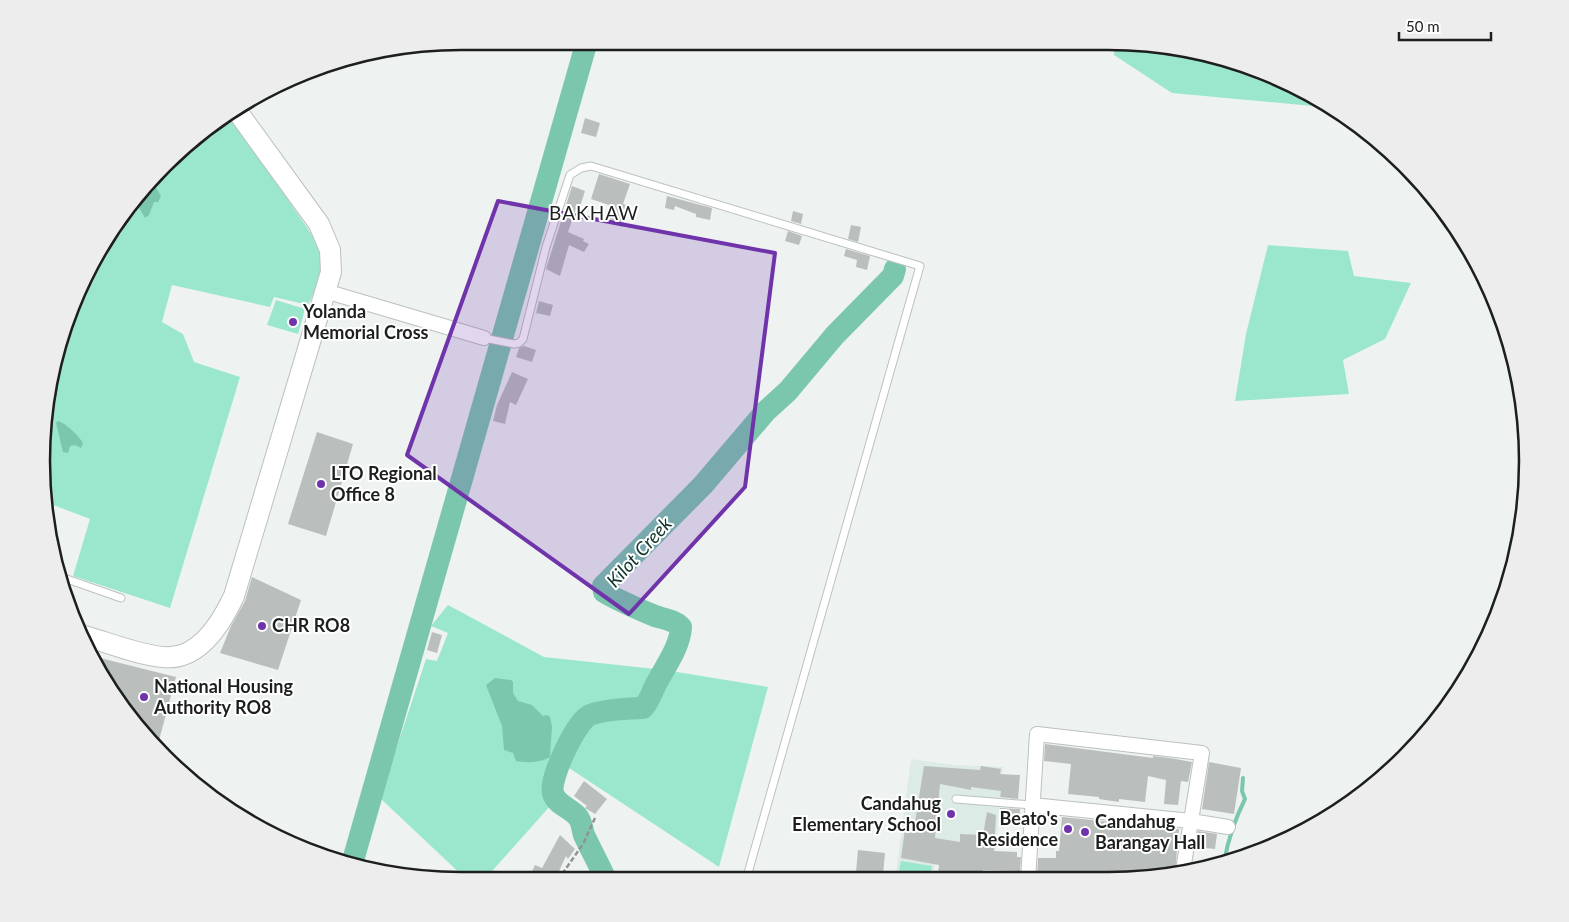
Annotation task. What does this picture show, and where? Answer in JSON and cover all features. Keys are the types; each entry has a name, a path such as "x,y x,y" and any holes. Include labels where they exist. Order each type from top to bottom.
{"street":[{"path":"89,637 149,654 174,657 195,648 206,640 226,615 234,596 331,272 331,260 326,238 311,213 240,115"},
{"path":"325,291 484,338"},
{"path":"1028,872 1037,734 1202,753 1184,865"},
{"path":"1032,805 1191,821 1228,827"}],"lane":[{"path":"484,338 514,344 519,343 523,339 546,246 570,176 581,168 591,166 920,266 748,872"},
{"path":"68,580 121,598"},
{"path":"956,798 1032,805"}],"path":[{"path":"564,872 583,844 595,818"}],"highlighted area":[{"path":"498,201 775,253 745,487 629,614 407,455"}],"shaded area":[{"path":"1114,50 1135,51 1188,58 1214,64 1265,81 1316,106 1172,93 1114,55"},
{"path":"233,119 312,235 321,254 321,278 308,305 274,297 270,307 172,285 162,322 183,334 194,362 240,377 170,608 73,576 90,519 53,505 51,488 51,434 54,407 64,355 72,329 92,279 105,255 135,211 170,170"},
{"path":"155,186 161,196 158,202 154,202 149,215 145,218 138,207"},
{"path":"1268,245 1348,251 1354,276 1411,283 1385,339 1343,360 1349,394 1235,401 1246,334"},
{"path":"276,300 305,309 298,334 267,325"},
{"path":"58,421 69,427 78,437 83,443 81,448 75,445 70,446 68,453 63,452 56,423"},
{"path":"448,605 544,657 655,669 641,699 584,709 577,716 558,748 545,784 543,794 551,805 491,872 458,872 380,798 426,659 437,661 448,633 431,626"},
{"path":"671,671 768,687 719,867 566,766 592,721 646,715 654,708"},
{"path":"495,678 511,680 513,682 513,693 518,701 532,705 543,716 547,715 550,717 552,726 550,757 537,761 520,762 516,761 513,753 504,750 502,726 486,685"},
{"name":"Candahug Elementary School","path":"911,759 954,765 1003,767 994,866 935,862 934,872 896,872"},
{"path":"901,861 932,866 931,872 899,872"}],"building":[{"path":"585,118 600,123 596,137 581,133"},
{"path":"599,174 630,184 623,204 629,206 622,227 604,220 609,205 591,199"},
{"path":"572,186 585,191 579,210 576,209 568,232 584,239 583,241 589,244 584,252 569,245 560,276 546,269"},
{"path":"667,196 712,208 710,220 696,217 696,214 675,206 674,210 665,208"},
{"path":"793,211 803,214 801,224 791,221"},
{"path":"851,225 861,227 858,242 848,239"},
{"path":"788,231 802,236 799,245 785,241"},
{"path":"846,249 870,256 867,270 856,267 857,260 844,256"},
{"path":"539,301 553,305 550,316 536,313"},
{"path":"524,346 536,350 532,362 516,357 519,348"},
{"path":"512,372 528,379 516,405 510,402 505,424 493,421 497,405"},
{"name":"LTO Regional Office 8","path":"317,432 353,444 326,536 288,524"},
{"name":"CHR RO8","path":"252,577 301,600 278,670 220,653 231,626 245,601"},
{"path":"432,632 442,635 437,653 427,650"},
{"name":"National Housing Authority RO8","path":"101,658 176,677 159,740 119,689"},
{"path":"1045,744 1192,762 1188,782 1181,781 1178,805 1164,804 1166,780 1148,776 1145,802 1119,799 1119,802 1099,799 1099,797 1068,794 1071,764 1044,761"},
{"path":"1209,762 1241,768 1234,814 1202,809"},
{"path":"924,766 980,770 981,766 1001,769 1000,774 1020,775 1018,799 1000,797 1001,791 971,787 971,790 940,784 935,838 960,842 960,834 983,835 987,812 996,815 994,851 1017,852 1017,857 1021,857 1020,871 938,872 939,865 901,858 906,821 915,822"},
{"path":"584,781 607,799 595,814 585,808 587,806 574,796"},
{"path":"1000,808 1020,809 1019,821 999,820"},
{"path":"1062,817 1179,829 1176,866 1135,871 1037,872 1038,858 1056,858 1056,851 1059,851"},
{"path":"1198,831 1217,834 1215,849 1196,847"},
{"path":"560,835 575,849 568,859 566,856 559,872 532,872 535,865 542,868"},
{"path":"858,850 885,853 883,872 856,872"}],"waterway":[{"path":"354,858 584,50"},
{"name":"Kilot Creek","path":"602,872 584,835 579,819 557,801 553,793 555,776 571,739 584,720 590,715 643,708 645,706 675,649 681,627 672,621 655,616 617,599 604,592 603,586 703,485 766,411 788,391 835,335 893,276 895,269"},
{"path":"1226,854 1232,830 1245,799 1242,791 1243,778"}],"place":[{"name":"Yolanda Memorial Cross","path":"293,322"},
{"name":"LTO Regional Office 8","path":"321,484"},
{"name":"CHR RO8","path":"262,626"},
{"name":"National Housing Authority RO8","path":"144,697"},
{"name":"Candahug Elementary School","path":"951,814"},
{"name":"Beato's Residence","path":"1068,829"},
{"name":"Candahug Barangay Hall","path":"1085,832"}],"district":[{"name":"BAKHAW","path":"594,213"}]}
